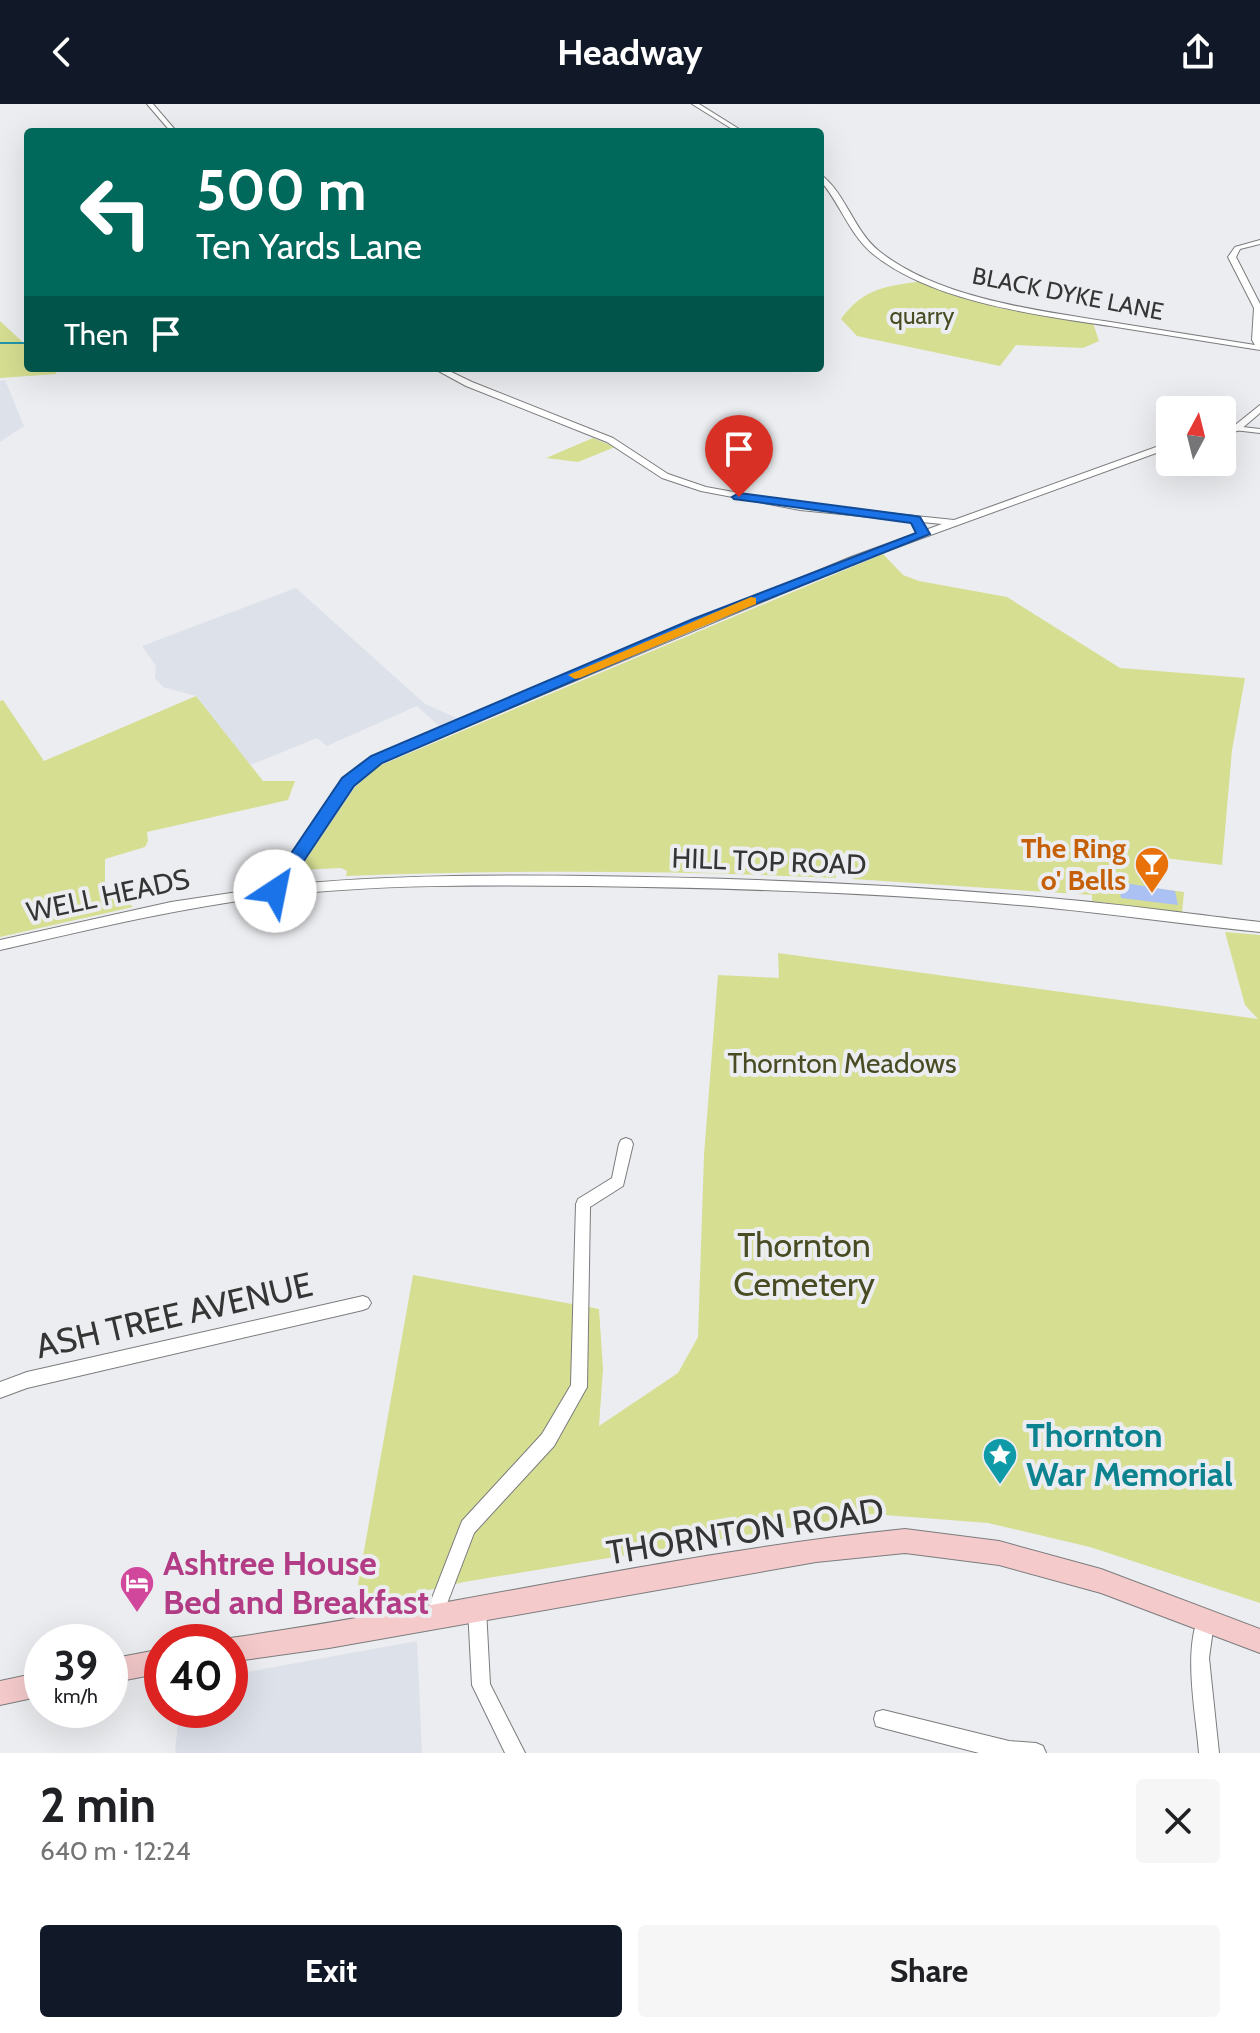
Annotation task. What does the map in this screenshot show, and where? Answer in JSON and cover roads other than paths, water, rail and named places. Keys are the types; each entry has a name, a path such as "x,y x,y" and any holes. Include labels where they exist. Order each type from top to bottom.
{"main road":[{"name":"THORNTON ROAD","path":"248,1647 816,1550 905,1541 999,1553 1101,1581 1260,1641"},
{"path":"0,1693 24,1688"}],"street":[{"path":"150,104 171,128"},
{"path":"695,104 734,128"},
{"name":"BLACK DYKE LANE","path":"824,182 846,218 872,250 943,286 1034,312 1260,348"},
{"path":"1260,242 1237,248 1232,257 1258,308 1256,340 1260,348"},
{"path":"445,372 610,440 652,468 681,482 772,503 954,522"},
{"path":"1237,428 1260,408"},
{"path":"1237,428 1260,431"},
{"path":"275,891 348,782 376,760 703,620 954,522 1156,450"},
{"path":"915,520 924,534"},
{"name":"HILL TOP ROAD","path":"275,891 400,882 471,881 745,885 1050,903 1260,927"},
{"name":"WELL HEADS","path":"0,945 160,909 275,891"},
{"path":"434,1616 468,1527 548,1440 579,1387 583,1204 618,1182 626,1144"},
{"name":"ASH TREE AVENUE","path":"0,1390 27,1380 363,1303"},
{"path":"477,1609 481,1685 516,1753"},
{"path":"1205,1622 1200,1658 1209,1753"},
{"path":"883,1719 1009,1752 1036,1753"}],"waterway":[{"path":"0,343 24,343"}],"place":[{"name":"The Ring o' Bells","path":"1152,895"},
{"name":"Thornton War Memorial","path":"1000,1486"},
{"name":"Ashtree House Bed and Breakfast","path":"137,1614"}],"park label":[{"name":"quarry","path":"922,316"},
{"name":"Thornton Meadows","path":"842,1063"},
{"name":"Thornton Cemetery","path":"804,1264"}]}
